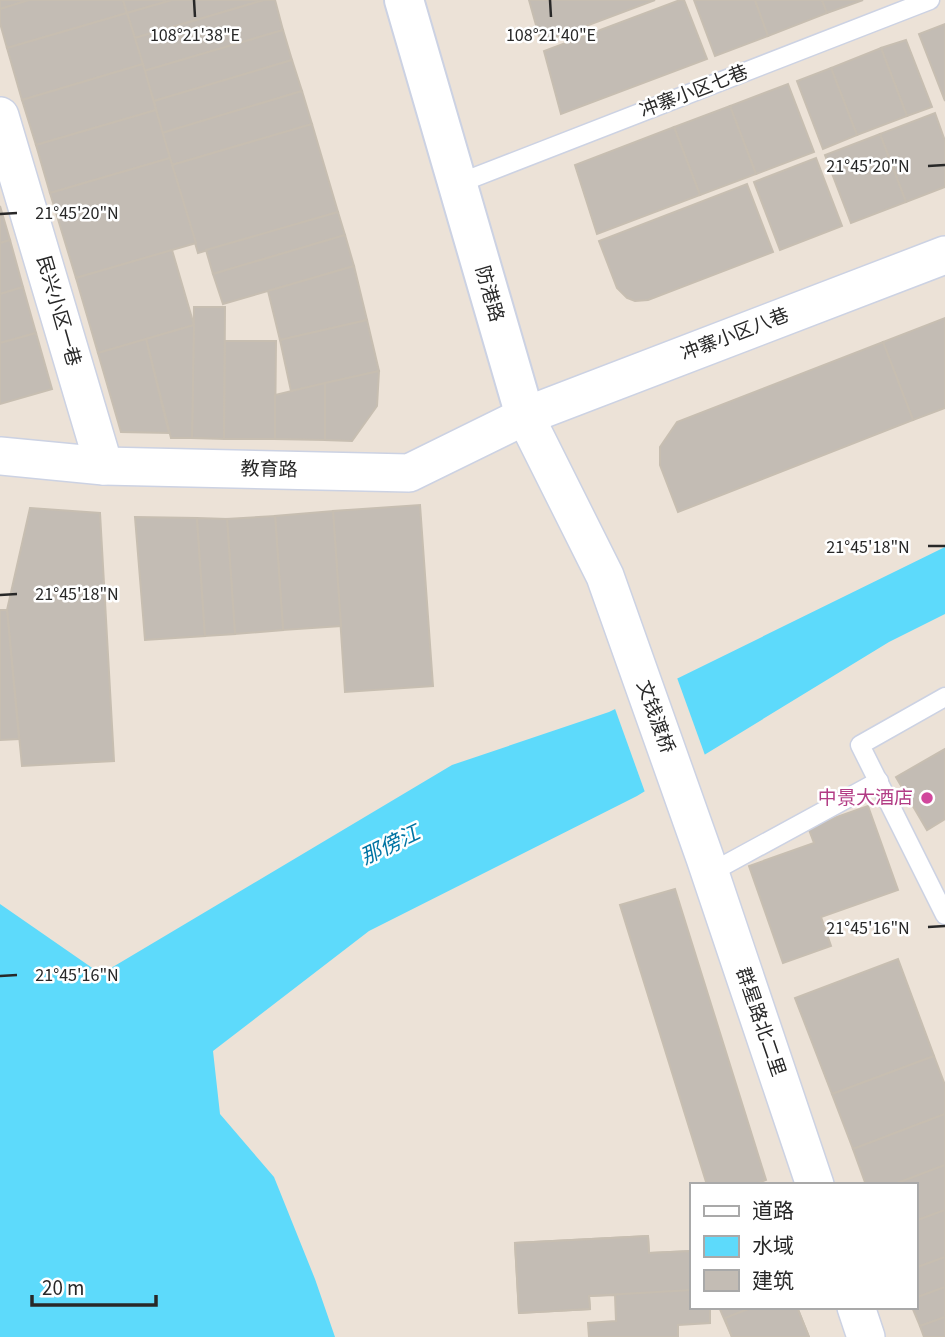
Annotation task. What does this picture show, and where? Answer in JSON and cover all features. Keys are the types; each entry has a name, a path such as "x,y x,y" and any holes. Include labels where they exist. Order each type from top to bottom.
{"street":[{"name":"防港路","path":"404,0 525,416 605,576"},
{"name":"民兴小区一巷","path":"0,116 104,466"},
{"name":"冲寨小区八巷","path":"525,416 945,255"},
{"name":"教育路","path":"0,456 104,466 409,473 525,416"},
{"name":"文钱渡桥","path":"605,576 708,865"},
{"name":"群星路北二里","path":"708,865 814,1183"},
{"path":"857,1309 866,1337"}],"lane":[{"name":"冲寨小区七巷","path":"457,184 930,0"},
{"path":"945,697 860,746 945,915"},
{"path":"708,865 879,782"}],"water":[{"name":"那傍江","path":"945,547 945,614 889,642 637,796 369,931 213,1051 220,1114 274,1177 335,1337 0,1337 0,904 101,974 452,765 609,712"}],"pier":[{"path":"676,675 706,758 646,795 614,706"}],"building":[{"path":"0,0 29,0 0,9"},
{"path":"29,0 123,0 127,13 7,48 0,23 0,9"},
{"path":"123,0 172,0 127,13"},
{"path":"172,0 264,0 135,38 127,13"},
{"path":"264,0 275,0 283,30 144,71 135,38"},
{"path":"529,0 655,0 541,43"},
{"path":"684,0 707,59 561,114 544,51"},
{"path":"694,0 755,0 768,36 715,56"},
{"path":"755,0 822,0 827,13 768,36"},
{"path":"822,0 863,0 827,13"},
{"path":"127,13 143,64 22,100 7,48"},
{"path":"945,24 945,101 919,34"},
{"path":"283,30 292,60 154,101 144,71"},
{"path":"906,40 932,107 907,116 881,48"},
{"path":"881,48 907,116 857,135 831,68"},
{"path":"292,60 302,91 162,133 154,101"},
{"path":"143,64 156,110 36,145 22,100"},
{"path":"831,68 857,135 823,149 797,81"},
{"path":"788,84 814,152 756,174 730,106"},
{"path":"302,91 312,124 172,165 162,133"},
{"path":"730,106 756,174 700,195 674,127"},
{"path":"156,110 170,158 50,193 36,145"},
{"path":"935,113 945,141 945,187 906,202 880,134"},
{"path":"312,124 338,212 198,253 172,165"},
{"path":"674,127 700,195 597,234 575,165"},
{"path":"880,134 906,202 851,223 825,155"},
{"path":"170,158 196,243 76,278 50,193"},
{"path":"816,158 842,226 780,250 754,182"},
{"path":"747,184 773,252 648,300 635,301 627,298 617,288 599,241"},
{"path":"0,206 10,240 0,243"},
{"path":"338,212 345,235 213,274 206,250"},
{"path":"345,235 354,266 223,304 213,274"},
{"path":"10,240 23,287 0,294 0,243"},
{"path":"172,250 194,325 98,353 76,278"},
{"path":"354,266 367,320 280,340 268,291"},
{"path":"23,287 36,333 0,343 0,294"},
{"path":"194,307 225,307 224,439 192,438"},
{"path":"945,318 945,408 913,420 883,342"},
{"path":"367,320 379,371 291,391 280,340"},
{"path":"194,325 192,438 171,438 146,339"},
{"path":"36,333 52,389 0,404 0,343"},
{"path":"146,339 169,433 121,432 98,353"},
{"path":"225,341 276,341 275,439 224,439"},
{"path":"883,342 913,420 678,512 660,465 660,447 677,422"},
{"path":"379,371 377,406 352,441 325,440 325,383"},
{"path":"325,383 325,440 275,439 275,395"},
{"path":"420,505 433,686 345,692 333,511"},
{"path":"30,508 100,513 114,761 22,766 7,610"},
{"path":"333,511 341,626 283,630 275,516"},
{"path":"275,516 283,630 235,634 227,519"},
{"path":"135,517 197,518 205,636 145,640"},
{"path":"197,518 227,519 235,634 205,636"},
{"path":"0,610 7,610 19,739 0,740"},
{"name":"中景大酒店","path":"945,749 945,819 927,830 896,777"},
{"path":"868,806 898,890 821,917 831,946 783,963 749,866 814,843 808,827"},
{"path":"675,889 766,1180 758,1183 706,1183 620,905"},
{"path":"898,959 934,1056 832,1094 795,998"},
{"path":"934,1056 945,1085 945,1114 853,1149 832,1094"},
{"path":"945,1114 945,1165 897,1183 865,1183 853,1149"},
{"path":"945,1165 945,1210 917,1220 917,1183 897,1183"},
{"path":"945,1210 945,1257 917,1267 917,1220"},
{"path":"648,1236 649,1253 690,1251 690,1309 710,1309 710,1323 678,1325 678,1337 589,1337 588,1323 616,1321 615,1295 589,1296 590,1309 519,1313 515,1243"},
{"path":"648,1236 649,1253 690,1251 690,1290 589,1296 590,1309 519,1313 515,1243"},
{"path":"945,1257 945,1287 917,1297 917,1267"},
{"path":"945,1287 945,1317 920,1326 913,1309 917,1309 917,1297"},
{"path":"720,1309 798,1309 809,1337 732,1337"},
{"path":"748,1309 798,1309 809,1337 732,1337 725,1318"},
{"path":"945,1317 945,1337 924,1337 920,1326"}],"place":[{"name":"中景大酒店","path":"927,798"}]}
